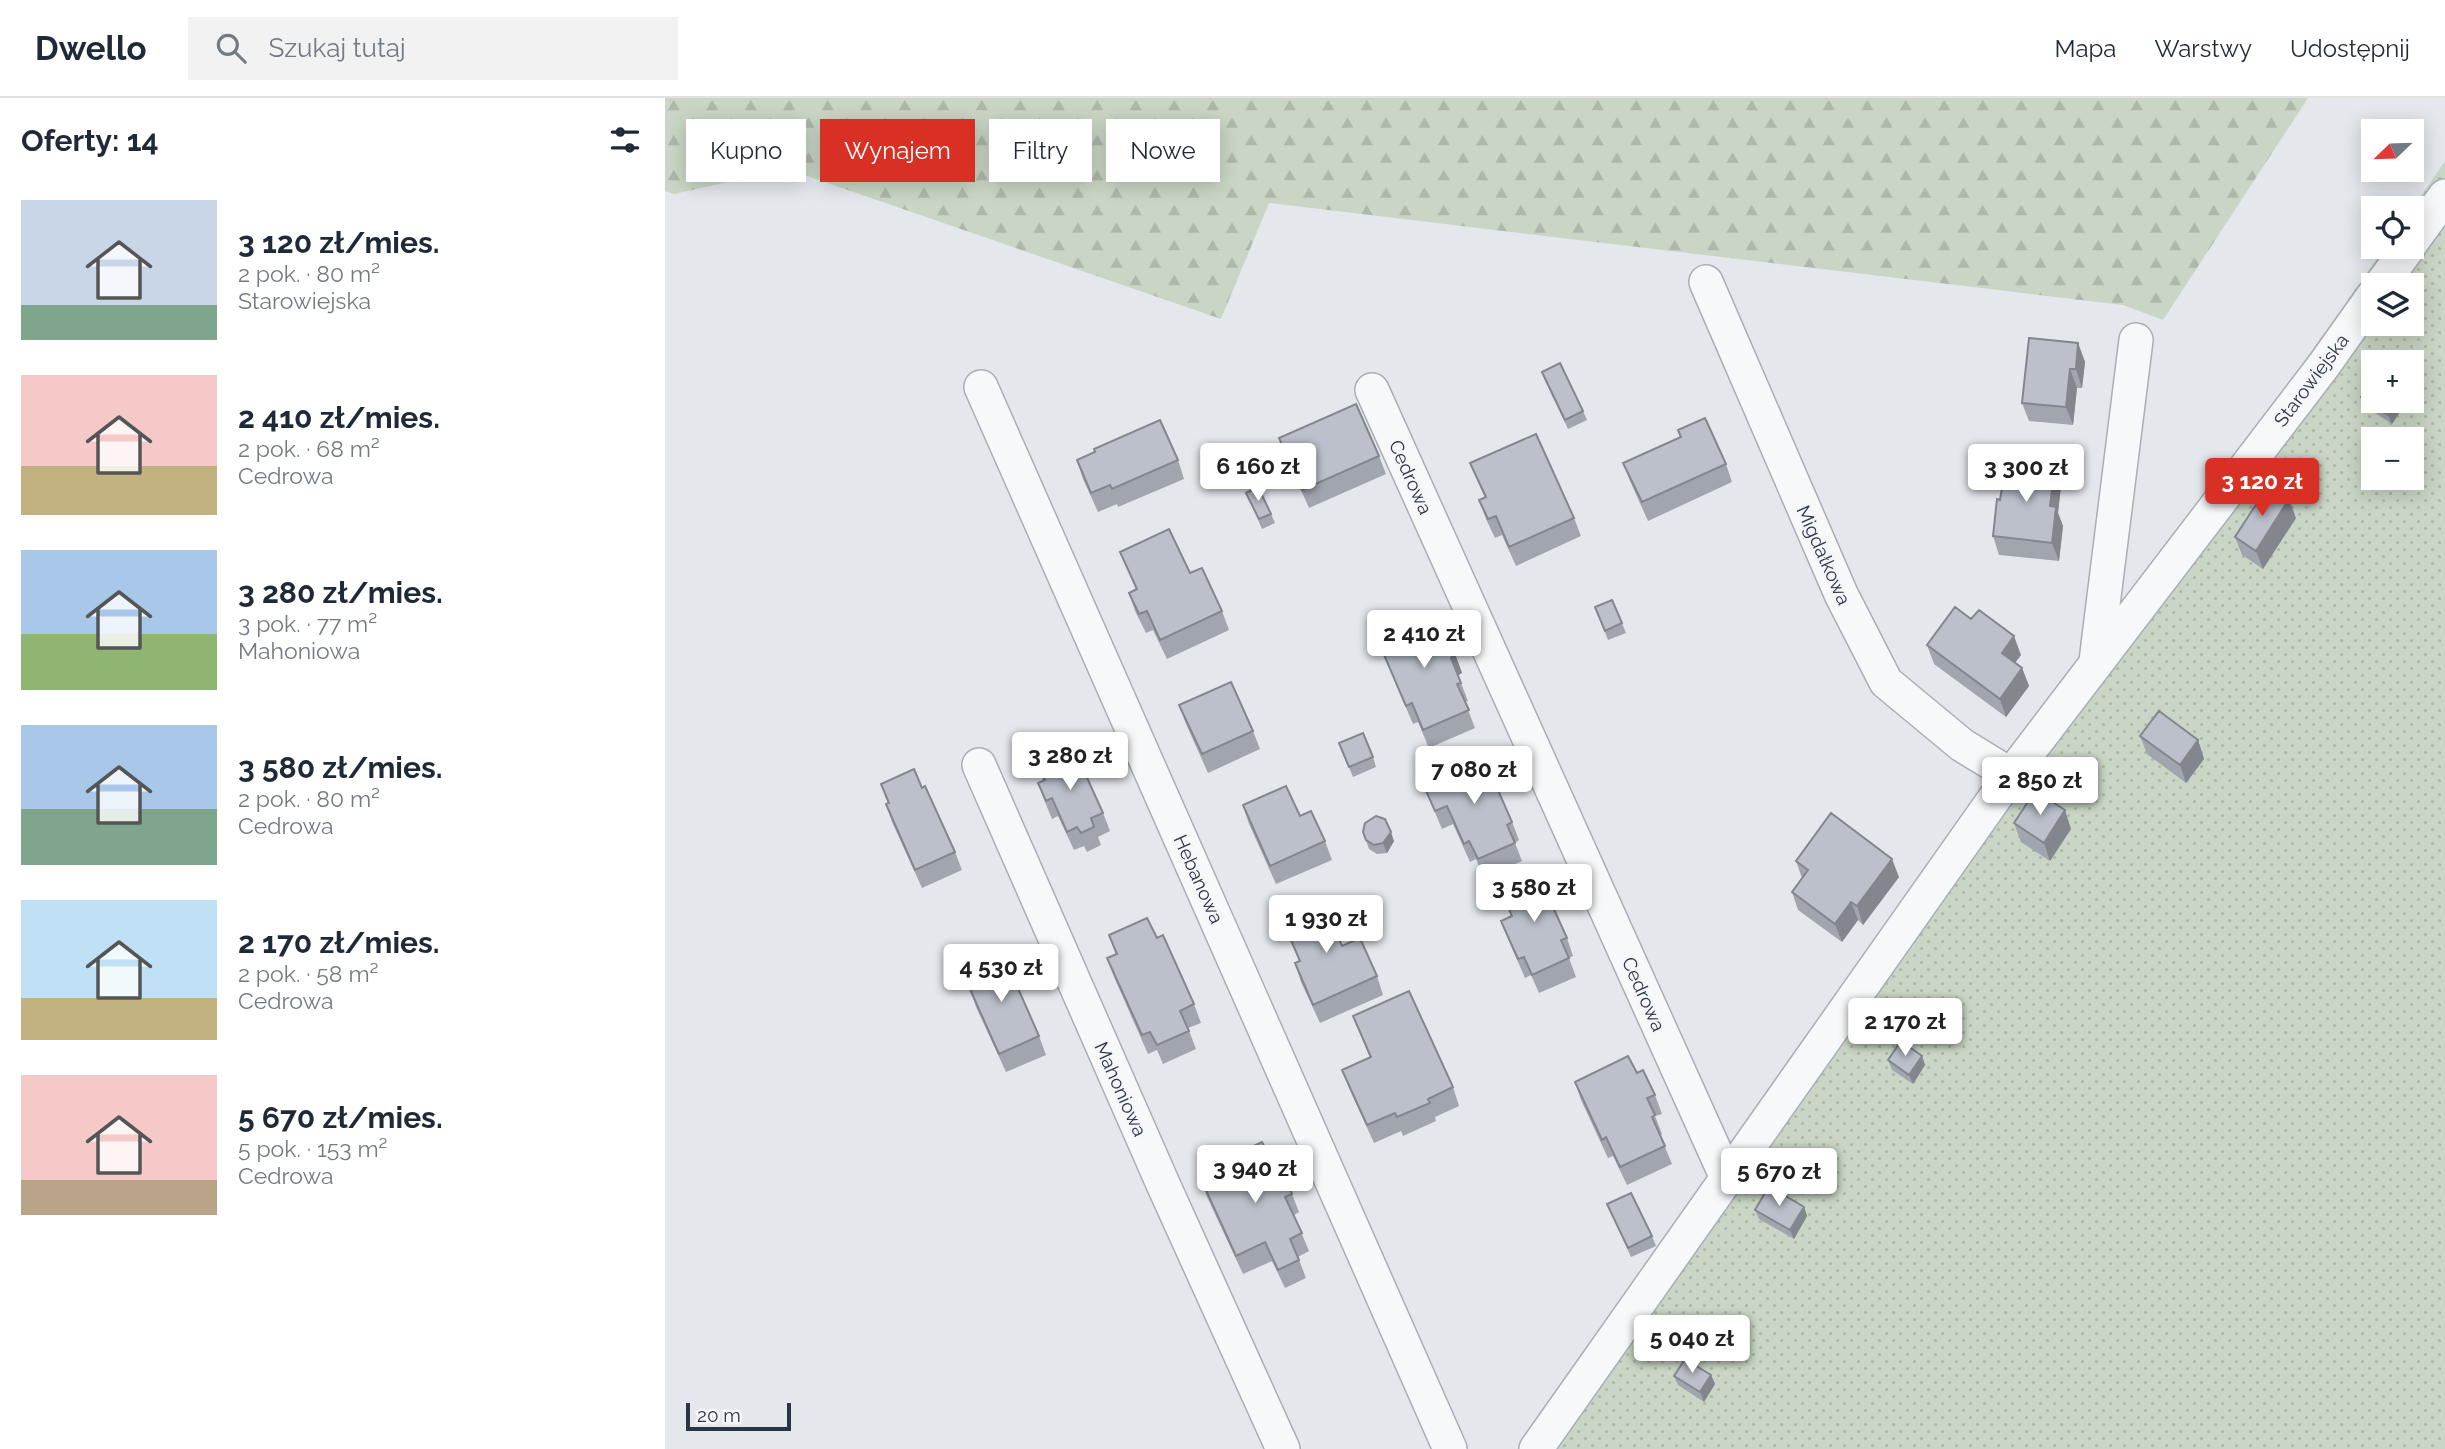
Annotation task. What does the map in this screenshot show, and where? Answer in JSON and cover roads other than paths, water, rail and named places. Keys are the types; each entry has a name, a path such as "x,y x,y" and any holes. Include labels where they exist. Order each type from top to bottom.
{"street":[{"path":"2424,225 2445,196"},
{"name":"Migdałkowa","path":"1706,282 1840,594 1886,682 1962,745 2011,775"},
{"name":"Starowiejska","path":"1536,1449 2011,775 2361,312"},
{"path":"2096,663 2136,340"},
{"name":"Hebanowa","path":"981,387 1450,1449"},
{"name":"Cedrowa","path":"1372,390 1727,1178"},
{"name":"Mahoniowa","path":"979,765 1157,1171 1283,1449"}]}
